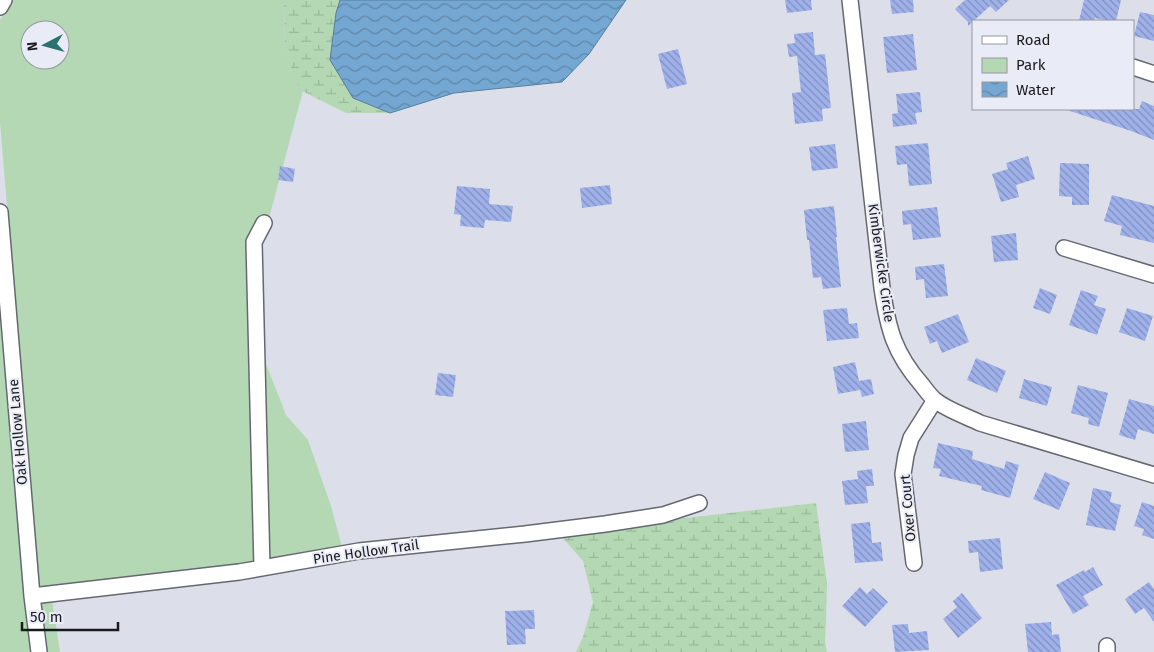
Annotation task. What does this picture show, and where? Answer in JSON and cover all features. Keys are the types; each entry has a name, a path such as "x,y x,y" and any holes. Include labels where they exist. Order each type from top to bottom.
{"street":[{"path":"0,7 4,0"},
{"name":"Kimberwicke Circle","path":"850,0 886,316 902,360 935,400 954,411 980,422 1154,475"},
{"path":"1134,67 1154,74"},
{"name":"Oak Hollow Lane","path":"0,212 32,596 39,652"},
{"path":"262,568 254,242 264,223"},
{"path":"1064,248 1154,275"},
{"name":"Oxer Court","path":"914,563 903,474 910,438 935,400"},
{"name":"Pine Hollow Trail","path":"32,596 239,572 359,551 525,534 663,515 699,503"}],"green space":[{"path":"13,0 284,0 285,51 303,91 269,218 260,214 247,239 254,562 39,588 0,122 0,20"},
{"path":"284,0 340,0 336,13 353,98 390,113 346,113 300,90 285,51"},
{"path":"0,303 24,590 31,652 0,652"},
{"path":"265,361 286,415 308,440 331,506 342,547 269,560"},
{"path":"816,503 827,583 825,642 827,652 576,652 583,637 593,602 583,561 561,536 668,520"},
{"path":"52,600 60,652 46,652 41,601"}],"water":[{"path":"340,0 626,0 589,54 562,82 454,93 390,113 353,98 330,60 336,13"}],"building":[{"path":"785,0 811,0 812,10 787,13"},
{"path":"890,0 913,0 914,12 892,14"},
{"path":"965,0 1009,0 996,12 990,6 975,20 972,20 968,26 968,22 955,9"},
{"path":"1084,0 1121,0 1116,20 1095,18 1094,20 1079,20"},
{"path":"1140,12 1154,15 1154,41 1134,36"},
{"path":"813,32 815,55 825,54 831,108 822,109 823,121 795,124 792,93 801,92 797,56 789,57 787,44 795,43 794,34"},
{"path":"913,34 917,70 887,73 883,37"},
{"path":"678,49 687,84 667,89 658,54"},
{"path":"920,92 922,112 915,113 917,124 893,127 892,114 898,113 896,94"},
{"path":"1142,101 1154,106 1154,140 1070,111 1070,110 1139,109"},
{"path":"928,143 932,184 909,186 907,164 897,165 895,146"},
{"path":"835,144 838,168 812,171 809,147"},
{"path":"1028,156 1035,179 1016,185 1019,197 1001,202 992,174 1008,169 1006,163"},
{"path":"1060,163 1089,164 1089,205 1072,205 1072,197 1059,196"},
{"path":"280,166 295,169 293,182 278,180"},
{"path":"610,185 612,204 582,208 580,188"},
{"path":"457,186 490,189 489,204 513,206 511,222 485,220 484,228 460,226 461,215 454,214"},
{"path":"1112,195 1154,206 1154,243 1120,235 1122,226 1104,221"},
{"path":"834,206 841,287 823,289 821,277 813,278 804,210"},
{"path":"937,207 941,237 913,240 911,224 903,225 902,211"},
{"path":"1016,233 1018,260 994,262 991,236"},
{"path":"944,264 948,296 926,298 924,279 916,280 915,267"},
{"path":"1040,288 1057,295 1050,314 1033,308"},
{"path":"1081,290 1098,296 1094,305 1106,309 1097,335 1069,325"},
{"path":"847,308 849,324 857,323 859,338 827,341 823,310"},
{"path":"1127,308 1153,316 1145,341 1119,332"},
{"path":"958,314 969,342 942,353 937,341 930,344 924,327"},
{"path":"976,358 1006,371 997,393 967,380"},
{"path":"855,362 859,381 871,379 874,394 862,397 860,390 838,394 833,367"},
{"path":"438,373 456,375 453,397 435,395"},
{"path":"1024,379 1052,387 1047,406 1019,398"},
{"path":"1078,385 1108,393 1099,427 1088,424 1089,418 1071,413"},
{"path":"1129,399 1154,406 1154,434 1138,429 1135,440 1119,435"},
{"path":"866,421 869,450 845,452 842,424"},
{"path":"938,443 973,451 972,459 1004,469 1006,461 1019,465 1010,498 981,490 982,486 939,476 941,469 933,468"},
{"path":"872,469 874,486 866,486 868,503 845,505 842,481 858,479 857,471"},
{"path":"1045,472 1070,483 1059,510 1033,499"},
{"path":"1093,488 1112,492 1110,502 1121,505 1115,531 1086,525"},
{"path":"1142,502 1154,506 1154,539 1142,535 1144,529 1134,526"},
{"path":"870,522 872,543 881,542 883,561 855,563 851,524"},
{"path":"1000,538 1003,569 980,572 978,552 969,553 968,541"},
{"path":"1093,567 1103,585 1083,596 1089,605 1073,614 1056,585"},
{"path":"1149,582 1154,589 1154,622 1144,608 1135,614 1125,599"},
{"path":"860,587 867,594 873,588 888,602 865,627 842,606"},
{"path":"962,593 982,618 958,638 943,619 957,607 953,601"},
{"path":"534,610 535,629 525,629 526,644 507,645 505,611"},
{"path":"1051,622 1052,635 1059,634 1061,652 1028,652 1025,624"},
{"path":"908,624 909,633 927,631 929,650 895,652 892,625"}]}
